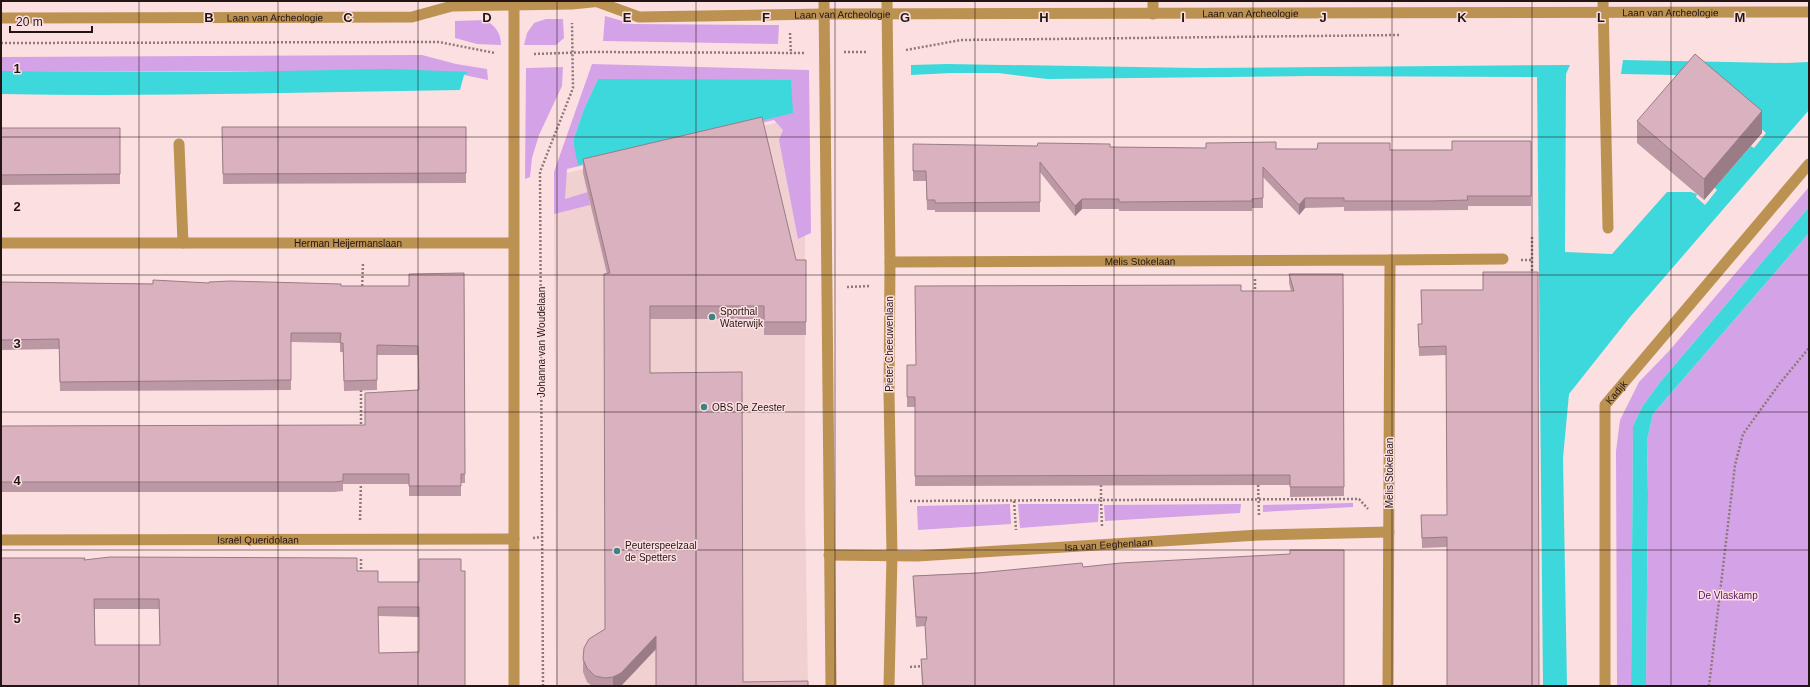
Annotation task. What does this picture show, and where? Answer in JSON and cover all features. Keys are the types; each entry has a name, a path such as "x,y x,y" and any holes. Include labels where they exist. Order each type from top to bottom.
{"street":[{"name":"Laan van Archeologie","path":"439,1 452,6"},
{"path":"824,1 831,686"},
{"name":"Pieter Cheeuwenlaan","path":"887,1 892,555 889,668 890,686"},
{"path":"1153,1 1153,14"},
{"path":"1603,1 1608,228"},
{"name":"Laan van Archeologie","path":"1,18 412,16 452,6 514,3 572,4 600,2 639,17 824,14 1809,12"},
{"path":"514,3 514,686"},
{"path":"179,144 183,243"},
{"name":"Kadijk","path":"1605,686 1605,405 1809,164"},
{"name":"Herman Heijermanslaan","path":"1,243 513,243"},
{"name":"Melis Stokelaan","path":"890,262 1503,259"},
{"name":"Melis Stokelaan","path":"1388,686 1390,260"},
{"name":"Isa van Eeghenlaan","path":"829,555 917,556 1102,543 1259,535 1389,532"},
{"name":"Israël Queridolaan","path":"1,540 514,540"}],"path":[{"name":"Johanna van Woudelaan","path":"543,686 540,172 573,88 572,4"},
{"path":"1532,237 1532,278"},
{"path":"362,294 364,243"},
{"path":"1255,261 1255,298"},
{"path":"827,287 889,286"},
{"path":"1709,686 1735,465 1744,434 1780,383 1809,348"},
{"path":"361,381 361,429"},
{"path":"361,476 361,580"},
{"path":"1101,476 1102,543"},
{"path":"1258,476 1259,535"},
{"path":"891,501 1359,499 1389,532"},
{"path":"1014,501 1017,549"},
{"path":"889,668 928,666"}],"shaded area":[{"path":"805,116 805,500 808,686 556,686 554,176"}],"green space":[{"path":"605,16 633,24 779,25 778,44 603,41"},
{"path":"546,19 563,19 564,38 556,45 524,45 527,33 534,23"},
{"path":"485,20 499,33 501,45 477,44 455,38 455,21"},
{"path":"422,55 456,64 487,69 488,80 464,75 468,72 1,71 1,57"},
{"path":"592,64 809,70 811,233 798,239 779,140 783,130 774,120 567,169 565,199 588,192 590,205 554,214 554,172","holes":["598,79 579,165 573,141 584,109"]},
{"path":"563,67 562,86 539,135 532,158 530,177 525,179 526,68"},
{"path":"1809,187 1809,207 1661,381 1642,407 1633,426 1631,686 1617,686 1616,451 1620,420 1639,382 1669,351"},
{"name":"De Vlaskamp","path":"1809,233 1809,686 1646,686 1648,495 1647,440 1653,414"},
{"path":"1353,503 1353,507 1263,512 1263,505"},
{"path":"1010,504 1011,524 918,530 917,506"},
{"path":"1018,504 1099,504 1098,522 1020,528"},
{"path":"1241,504 1240,513 1105,521 1104,505"}],"water":[{"path":"1623,60 1786,63 1809,62 1809,110 1630,317 1569,394 1563,458 1567,686 1543,686 1537,77 1310,76 1047,79 998,73 911,75 911,65 947,64 1197,68 1570,65 1566,74 1565,252 1612,254 1667,192 1691,192 1697,194 1696,197 1705,205 1717,190 1715,188 1716,186 1751,146 1754,148 1766,133 1757,125 1682,86 1675,75 1621,74"},
{"path":"390,69 469,72 464,75 460,90 173,95 1,94 1,71 226,72"},
{"path":"598,79 791,80 793,113 578,165 573,141 584,109"},
{"path":"1809,207 1809,233 1653,414 1647,440 1648,495 1646,686 1631,686 1633,426 1642,407 1661,381"}],"building":[{"path":"1695,54 1762,111 1704,179 1637,121"},
{"path":"762,117 796,260 806,260 806,322 764,322 764,306 650,306 650,373 742,372 743,682 808,681 808,686 656,686 656,636 621,673 613,677 605,678 595,676 587,668 583,659 584,648 589,639 605,629 604,274 610,273 583,159"},
{"path":"222,127 466,127 466,173 223,174"},
{"path":"1,128 120,128 120,174 1,175"},
{"path":"1452,141 1531,141 1531,196 1467,196 1468,200 1431,201 1344,201 1344,198 1305,198 1299,205 1263,167 1263,198 1252,199 1252,201 1119,202 1119,199 1082,199 1075,206 1040,162 1040,202 935,203 935,200 927,200 926,171 913,171 913,144 1037,146 1038,143 1110,144 1110,147 1206,148 1206,143 1276,142 1276,149 1317,149 1318,143 1390,143 1390,150 1452,150"},
{"path":"1483,272 1538,272 1539,686 1447,686 1447,537 1422,538 1421,515 1447,515 1446,346 1419,347 1418,324 1422,324 1421,290 1483,290"},
{"path":"464,273 465,474 461,474 461,486 409,486 409,474 343,474 343,481 334,482 1,482 1,426 365,425 365,393 419,390 418,346 377,345 377,380 344,381 343,343 340,343 341,333 291,333 291,380 60,382 59,339 1,340 1,282 153,284 153,280 209,283 230,281 341,284 341,286 409,286 409,274"},
{"path":"1289,274 1343,274 1344,487 1290,487 1290,475 915,476 915,397 907,397 907,365 916,365 915,286 1241,285 1241,291 1294,291"},
{"path":"1290,550 1344,550 1344,686 923,686 921,659 927,659 925,624 927,617 916,617 913,576 978,573 1082,563 1083,567 1121,563 1290,554"},
{"path":"110,557 357,558 357,571 378,571 378,582 419,582 419,559 461,559 461,571 465,571 465,686 1,686 1,558 85,558 84,560","holes":["94,599 159,599 160,645 95,645","378,607 419,607 419,652 379,653"]}],"place":[{"name":"Sporthal Waterwijk","path":"712,317"},
{"name":"OBS De Zeester","path":"704,407"},
{"name":"Peuterspeelzaal de Spetters","path":"617,551"}]}
